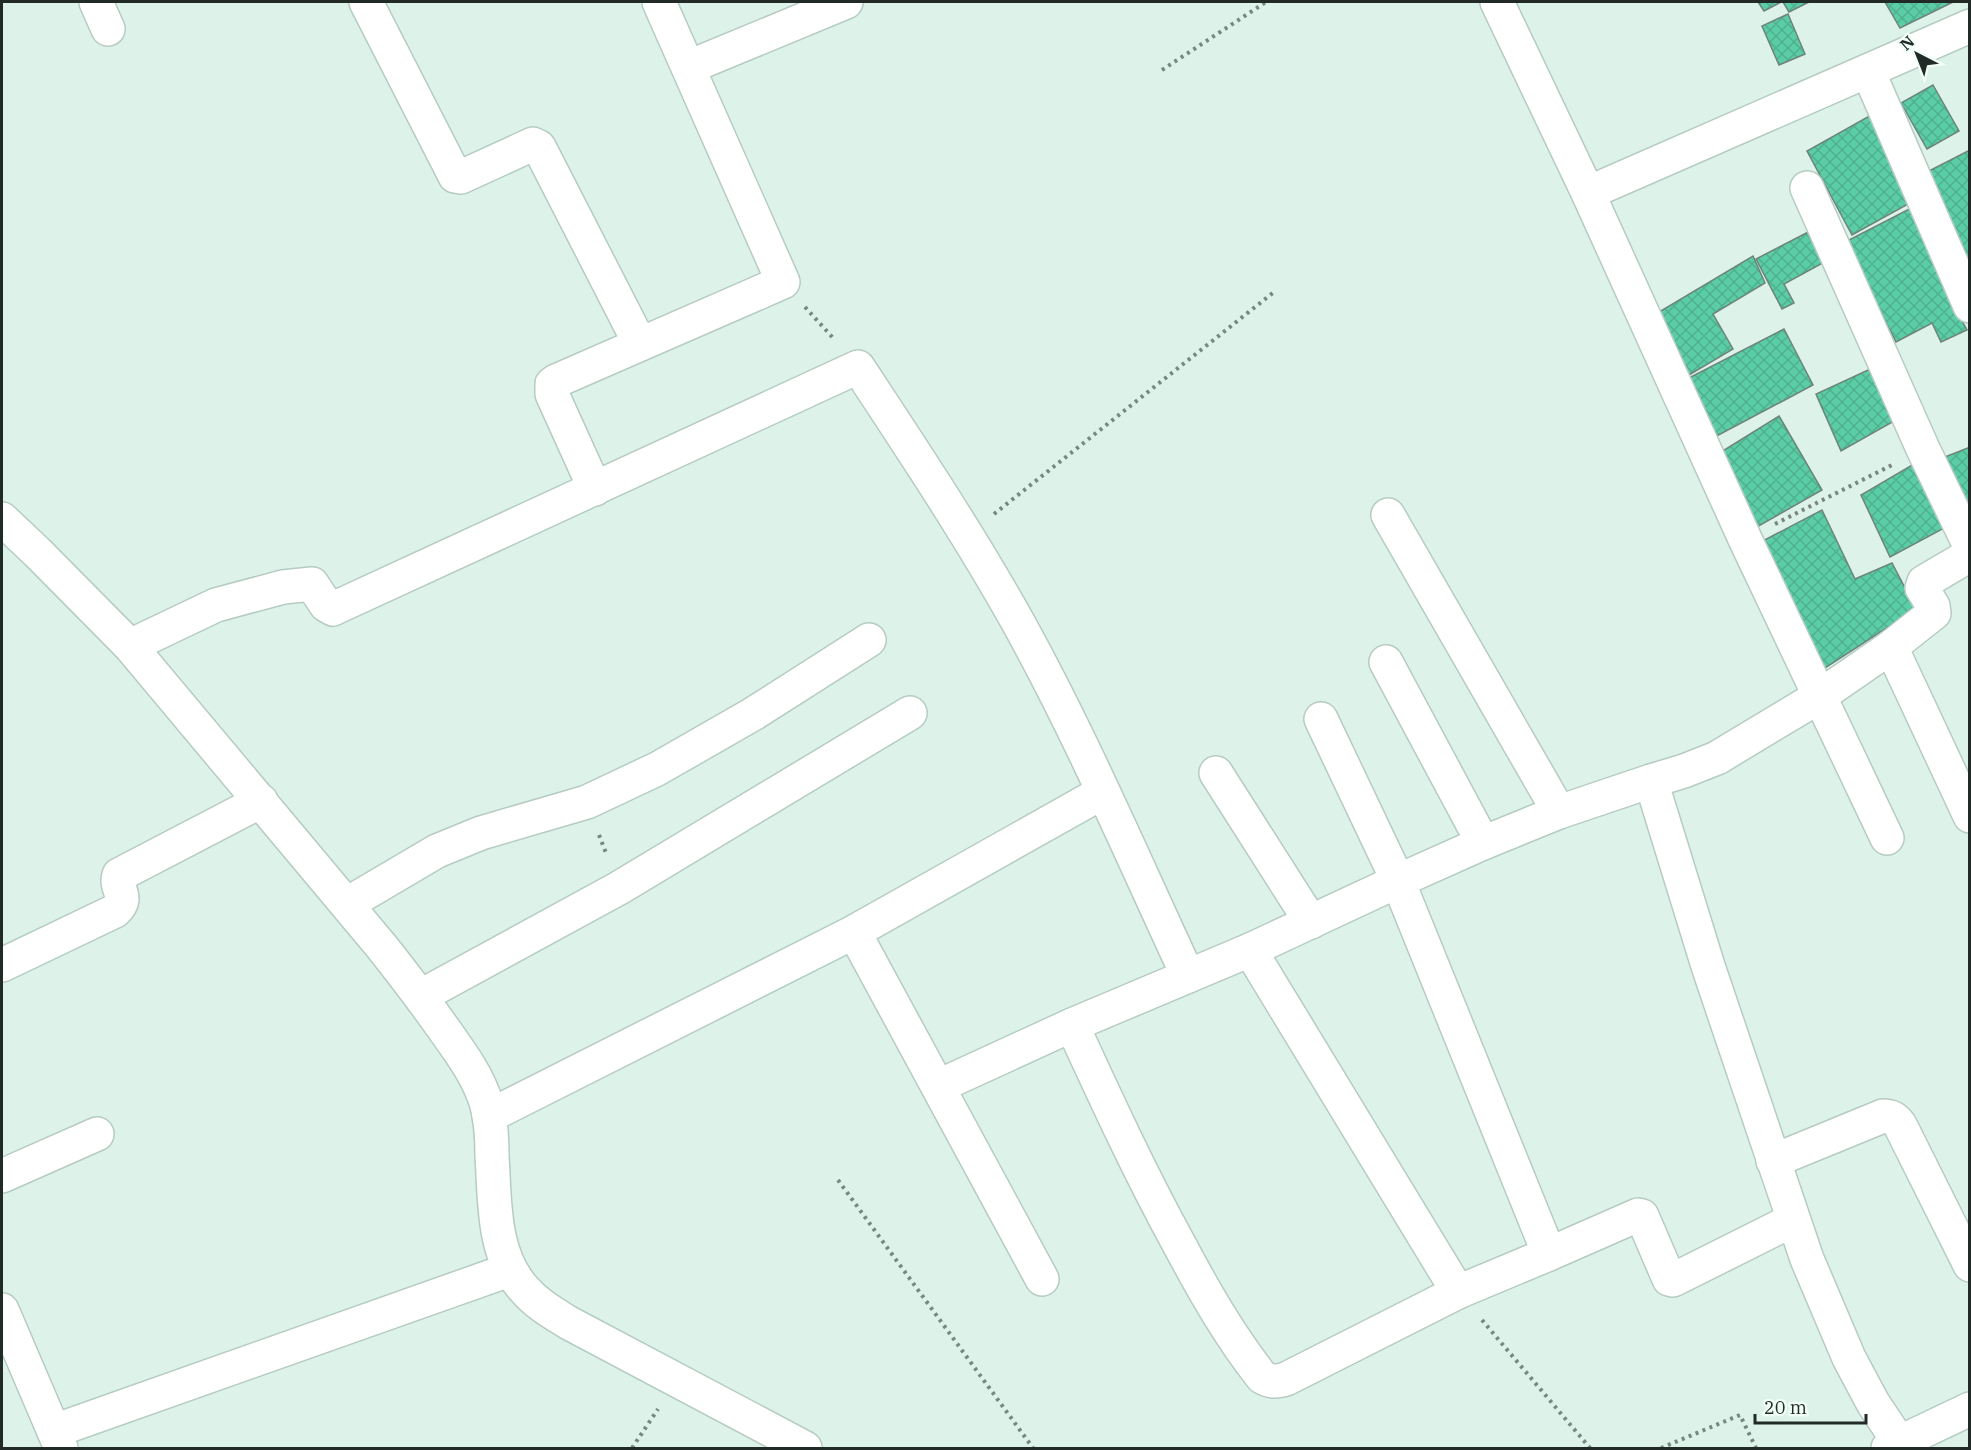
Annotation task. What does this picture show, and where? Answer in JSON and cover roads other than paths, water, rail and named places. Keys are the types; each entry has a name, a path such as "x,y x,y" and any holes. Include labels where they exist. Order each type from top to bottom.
{"street":[{"path":"366,2 454,176 461,177 533,144 539,147 640,344"},
{"path":"595,489 552,394 551,388 556,381 783,282 659,2"},
{"path":"689,67 846,2"},
{"path":"1497,2 1588,193 1745,539 1887,838"},
{"path":"1588,193 1970,26"},
{"path":"1868,71 1970,306"},
{"path":"1807,188 1923,449 1970,546"},
{"path":"130,646 216,605 295,585 312,584 326,605 333,609 858,367 968,535 1020,625 1103,792 1188,976"},
{"path":"1388,515 1559,812"},
{"path":"2,519 130,646 347,904 421,996 479,1082 489,1116 495,1215 501,1245 509,1270 524,1290 543,1307 677,1382 805,1449"},
{"path":"939,1086 1072,1025 1250,950 1483,843 1559,812 1717,758 1820,696 1891,647 1934,612 1922,588 1924,582 1970,555"},
{"path":"347,904 437,851 481,833 587,802 657,770 753,714 868,640"},
{"path":"1891,647 1970,816"},
{"path":"1386,662 1483,843"},
{"path":"421,996 619,888 910,713"},
{"path":"1321,718 1398,881 1549,1254"},
{"path":"1216,773 1311,921"},
{"path":"1651,781 1708,966 1793,1220 1849,1358 1896,1447 1970,1409"},
{"path":"489,1116 854,932 1103,792"},
{"path":"2,965 115,911 122,901 117,881 120,875 261,801"},
{"path":"854,932 1042,1279"},
{"path":"1250,950 1458,1292"},
{"path":"1072,1025 1151,1192 1192,1269 1229,1333 1262,1377 1276,1382 1458,1292 1638,1215 1644,1219 1669,1278 1673,1280 1793,1220"},
{"path":"1773,1161 1883,1116 1896,1119 1970,1265"},
{"path":"2,1176 97,1134"},
{"path":"2,1310 57,1440 509,1270"}]}
